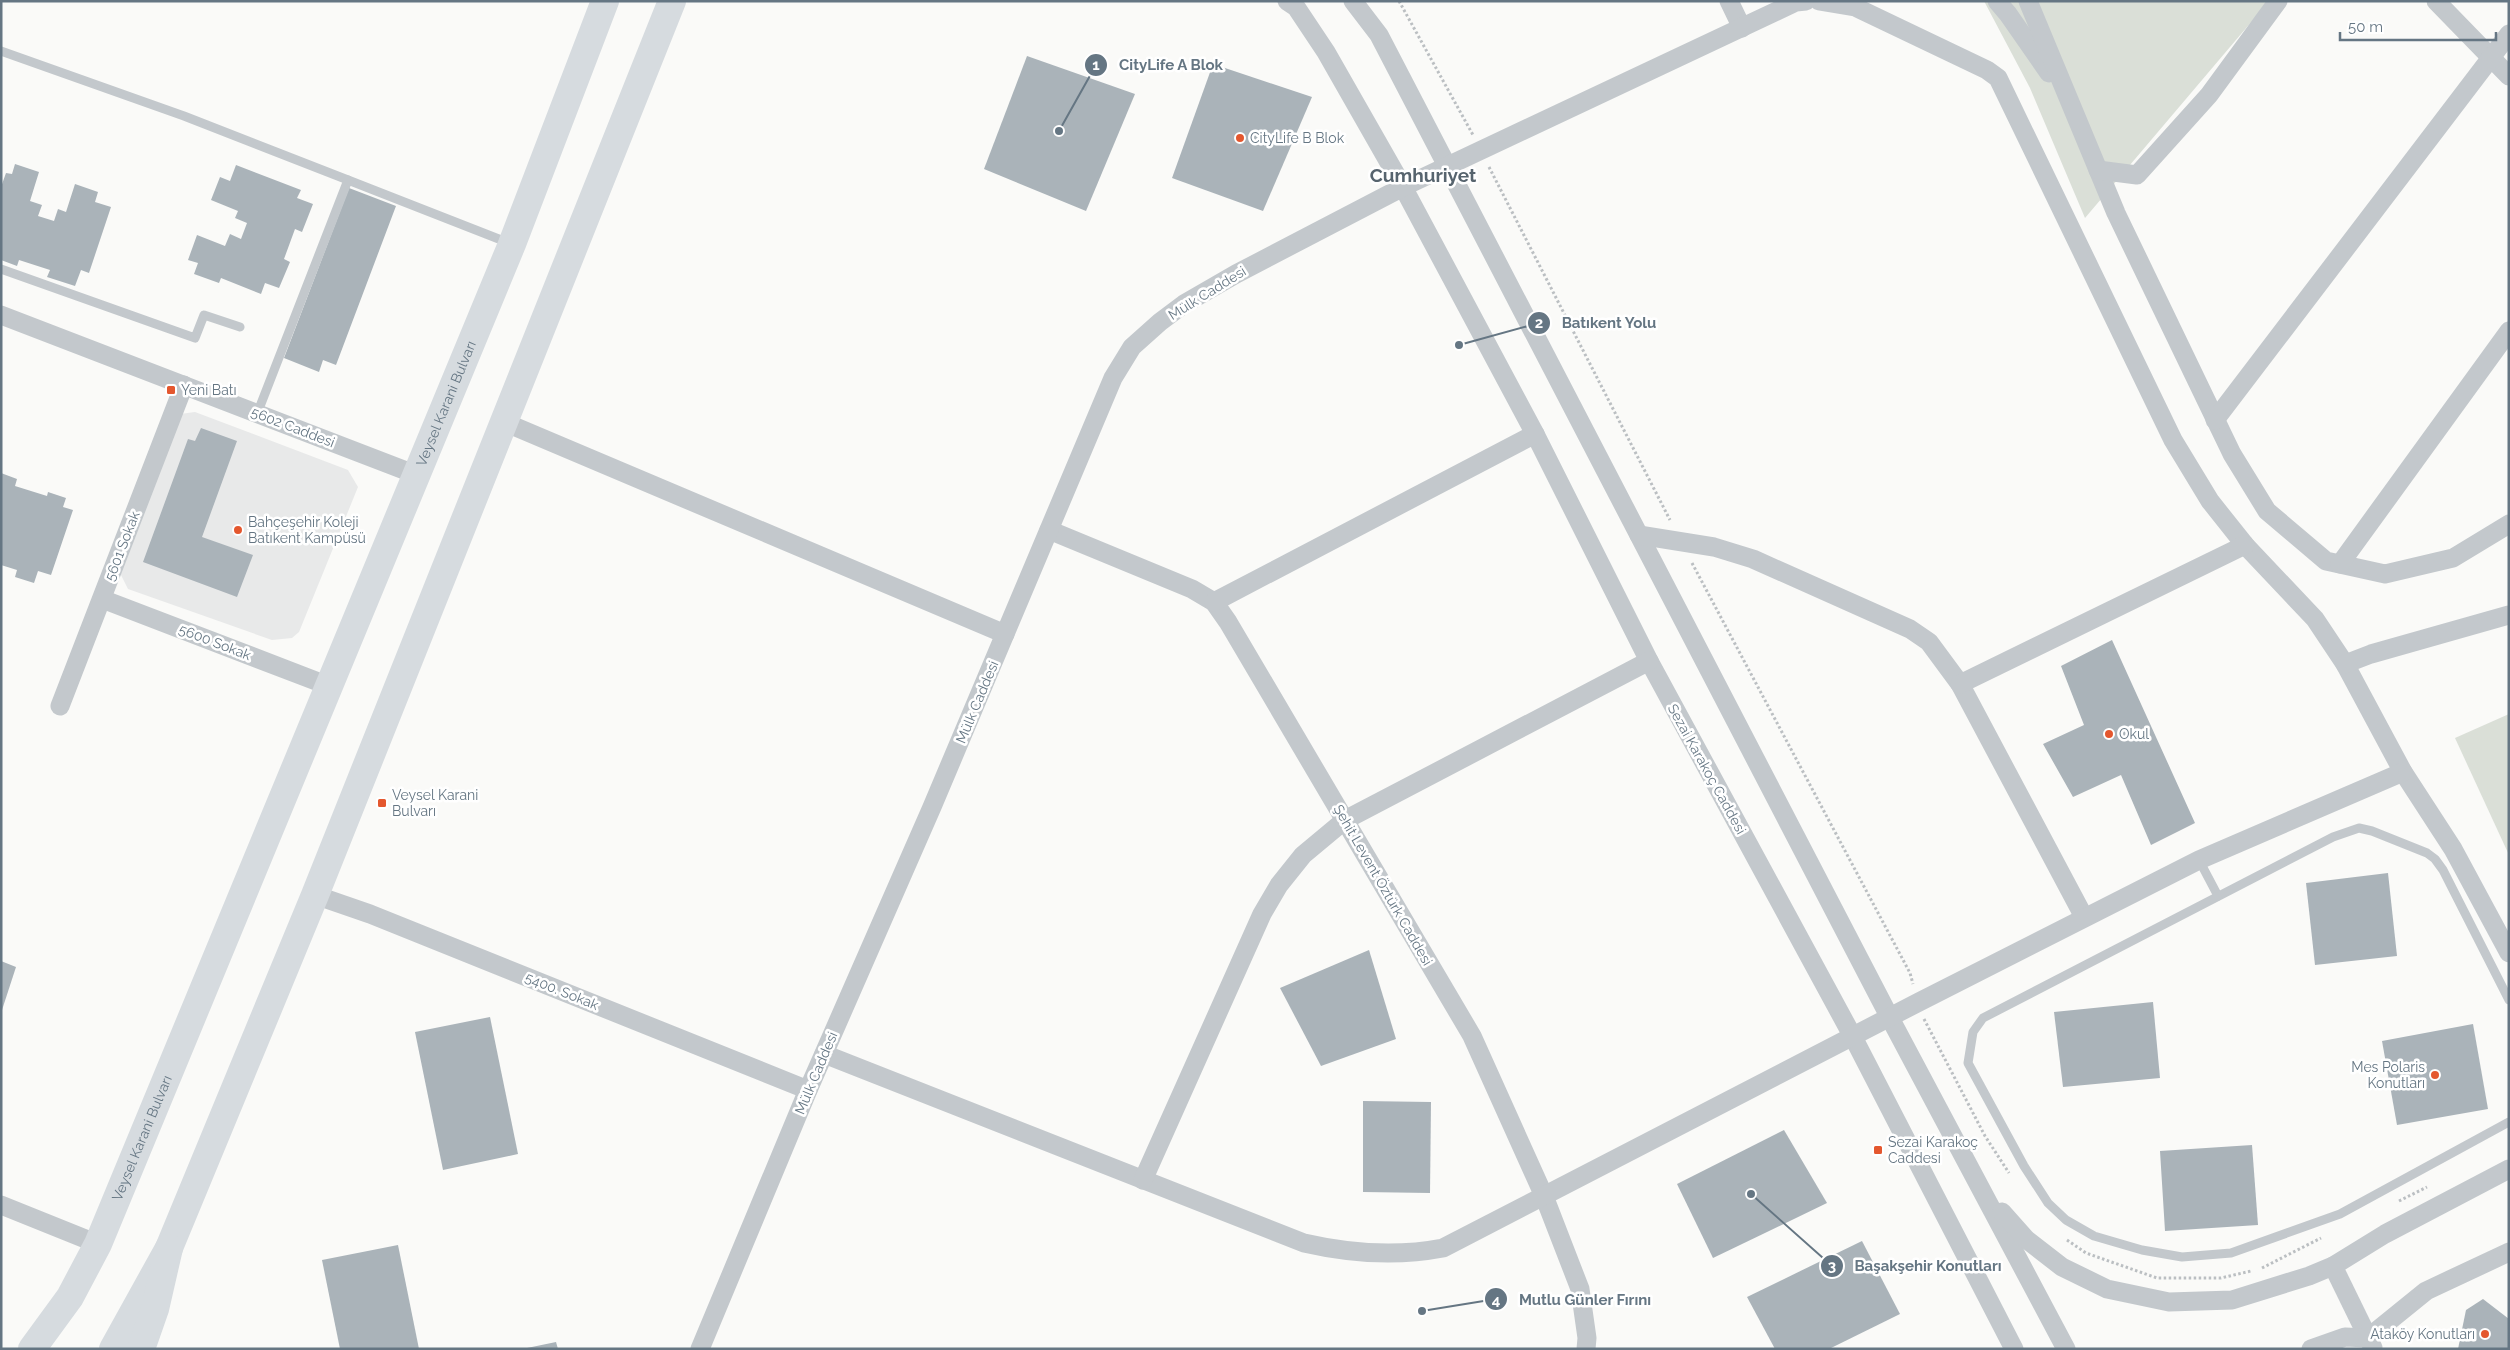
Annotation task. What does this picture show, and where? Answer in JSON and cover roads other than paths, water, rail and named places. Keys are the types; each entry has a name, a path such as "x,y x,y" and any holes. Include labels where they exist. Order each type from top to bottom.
{"main road":[{"name":"Veysel Karani Bulvarı","path":"32,1349 70,1297 98,1244 512,244 605,1"},
{"path":"113,1349 169,1248 315,895 672,7"},
{"path":"141,1349 155,1308 169,1248"}],"street":[{"name":"Sezai Karakoç Caddesi","path":"1288,1 1296,7 1326,52 1403,187 1535,434 1649,661 1853,1037 2014,1349"},
{"path":"1353,1 1379,35 1890,1018 2066,1349"},
{"path":"1729,1 1742,28"},
{"name":"Mülk Caddesi","path":"700,1349 808,1090 932,807 1113,378 1132,347 1184,304 1236,274 1403,187 1796,2 1806,1"},
{"path":"1819,1 1855,7 1987,70 1998,78 2172,440 2210,501 2245,544 2315,619 2345,664 2403,772 2453,848 2509,953"},
{"path":"1997,1 2070,104"},
{"path":"2028,1 2116,214 2232,454 2267,511 2326,561 2385,574 2453,558 2509,524"},
{"path":"2098,170 2137,175 2209,95 2278,1"},
{"path":"2436,1 2509,76"},
{"path":"2215,420 2509,34"},
{"name":"5602 Caddesi","path":"1,315 417,475"},
{"path":"2340,564 2509,331"},
{"name":"5601 Sokak","path":"60,706 184,385"},
{"path":"504,422 1005,634"},
{"path":"1214,602 1535,434"},
{"name":"Şehit Levent Öztürk Caddesi","path":"1049,530 1192,589 1214,602 1228,622 1472,1036 1544,1196 1580,1289 1587,1338 1586,1349"},
{"path":"1639,535 1714,548 1753,559 1910,629 1929,642 1960,684 2084,917"},
{"path":"1960,684 2245,544"},
{"name":"5600 Sokak","path":"102,599 329,686"},
{"path":"2345,664 2371,654 2509,615"},
{"path":"1143,1180 1262,914 1280,885 1303,855 1345,820 1649,661"},
{"path":"824,1054 1304,1244 1340,1251 1414,1254 1443,1248 2084,917 2199,860 2403,772"},
{"name":"5400. Sokak","path":"315,895 370,914 808,1090"},
{"path":"1980,1187 2026,1239 2062,1267 2108,1289 2169,1302 2232,1300 2309,1276 2332,1266 2385,1234 2509,1169"},
{"path":"1,1205 98,1244"},
{"path":"2371,1343 2426,1291 2509,1252"},
{"path":"2332,1266 2371,1343"},
{"path":"2311,1349 2345,1337 2371,1343"}],"lane":[{"path":"1,51 184,116 512,244"},
{"path":"257,414 348,180"},
{"path":"1,269 195,338 204,315 240,327"},
{"path":"2509,1000 2444,870 2435,859 2427,853 2372,831 2359,828 2333,836 1983,1018 1973,1032 1968,1063 2024,1166 2048,1203 2066,1220 2094,1236 2142,1250 2182,1257 2231,1252 2340,1214 2509,1122"},
{"path":"2199,860 2218,896"}],"place":[{"name":"CityLife A Blok","path":"1059,131"},
{"name":"CityLife B Blok","path":"1240,138"},
{"name":"Batıkent Yolu","path":"1459,345"},
{"name":"Yeni Batı","path":"171,390"},
{"name":"Bahçeşehir Koleji Batıkent Kampüsü","path":"238,530"},
{"name":"Okul","path":"2109,734"},
{"name":"Veysel Karani Bulvarı","path":"382,803"},
{"name":"Mes Polaris Konutları","path":"2435,1075"},
{"name":"Sezai Karakoç Caddesi","path":"1878,1150"},
{"name":"Başakşehir Konutları","path":"1751,1194"},
{"name":"Mutlu Günler Fırını","path":"1422,1311"},
{"name":"Ataköy Konutları","path":"2485,1334"}],"district":[{"name":"Cumhuriyet","path":"1423,175"}]}
